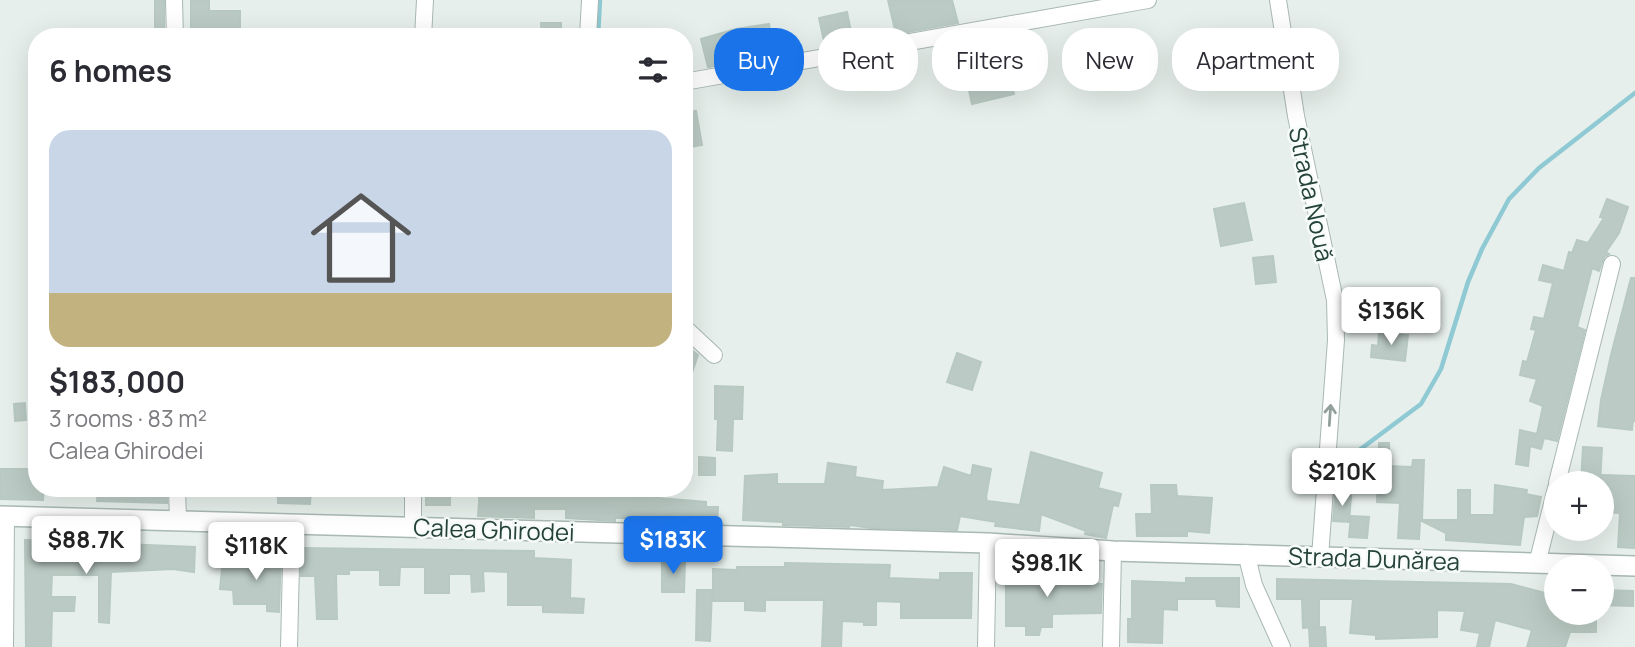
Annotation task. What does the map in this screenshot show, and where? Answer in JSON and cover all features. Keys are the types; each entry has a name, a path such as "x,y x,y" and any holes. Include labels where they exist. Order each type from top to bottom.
{"street":[{"path":"174,0 175,28"},
{"path":"423,28 425,0"},
{"path":"588,28 590,0"},
{"path":"693,80 1149,0"},
{"name":"Strada Nouă","path":"1278,0 1296,116 1335,300 1336,340 1320,557"},
{"path":"1560,471 1612,264"},
{"path":"693,335 714,355"},
{"path":"177,497 178,520"},
{"path":"413,497 413,527"},
{"path":"3,517 5,647"},
{"name":"Calea Ghirodei","path":"3,517 988,543 1114,551"},
{"path":"289,647 292,523"},
{"path":"1537,564 1544,535"},
{"path":"986,647 988,543"},
{"path":"1111,647 1114,551"},
{"name":"Strada Dunărea","path":"1114,551 1635,566"},
{"path":"1246,554 1254,585 1282,647"}],"building":[{"path":"155,0 164,0 164,28 155,28"},
{"path":"191,0 209,0 209,11 240,11 240,28 191,28"},
{"path":"888,0 952,0 958,23 918,30 895,28"},
{"path":"847,12 850,28 821,28 819,18"},
{"path":"541,23 561,23 561,28 541,28"},
{"path":"769,24 770,28 743,28"},
{"path":"714,35 714,66 708,67 701,39"},
{"path":"969,91 1013,91 1014,94 972,104"},
{"path":"696,111 702,145 693,146 693,112"},
{"path":"1607,199 1628,207 1619,233 1606,252 1609,254 1604,257 1599,271 1592,268 1577,327 1585,330 1557,441 1544,438 1541,449 1530,446 1528,466 1516,464 1520,430 1537,434 1543,406 1530,401 1537,379 1520,375 1523,361 1527,362 1536,330 1531,329 1534,317 1544,319 1553,283 1539,280 1543,265 1564,271 1569,252 1572,253 1577,240 1588,243 1604,218 1600,217"},
{"path":"1244,203 1252,240 1221,246 1214,209"},
{"path":"1273,256 1276,282 1256,284 1253,258"},
{"path":"1631,278 1635,278 1635,421 1632,430 1598,426 1611,355"},
{"path":"1379,333 1408,335 1405,361 1371,357 1372,345 1378,346"},
{"path":"693,351 698,355 693,370"},
{"path":"957,353 981,362 972,390 947,382"},
{"path":"715,386 743,387 742,419 733,419 732,451 717,450"},
{"path":"25,403 26,420 15,421 14,404"},
{"path":"1379,443 1389,443 1389,466 1412,467 1413,460 1424,460 1422,520 1458,520 1458,490 1470,490 1470,515 1494,515 1495,485 1527,490 1526,494 1541,497 1537,516 1524,517 1520,545 1446,540 1446,533 1420,520 1419,539 1398,538 1400,503 1377,502"},
{"path":"1583,447 1602,448 1601,471 1582,471"},
{"path":"1031,452 1102,473 1098,488 1121,494 1118,506 1113,505 1106,538 1085,534 1086,531 1041,514 1039,531 995,526 996,522 960,516 957,530 783,525 783,522 743,520 745,476 777,474 777,484 825,484 828,463 856,467 855,477 883,481 882,490 938,487 944,467 971,476 973,465 991,469 987,501 1020,505"},
{"path":"699,457 715,458 715,475 699,475"},
{"path":"0,469 28,469 28,497 43,497 43,500 0,499"},
{"path":"1614,475 1635,476 1635,548 1618,547 1620,513 1614,513"},
{"path":"1151,485 1176,485 1177,496 1212,498 1209,533 1187,531 1187,536 1137,536 1136,514 1152,514"},
{"path":"1335,495 1351,496 1349,522 1333,521"},
{"path":"97,497 167,497 167,503 97,501"},
{"path":"278,497 310,497 310,504 278,503"},
{"path":"426,497 450,497 450,505 426,505"},
{"path":"479,497 659,498 706,502 706,507 718,507 717,523 670,521 670,518 615,518 615,521 566,518 566,509 534,509 534,518 478,516"},
{"path":"1351,516 1369,517 1367,538 1349,537"},
{"path":"25,540 195,547 194,572 173,569 111,572 109,623 99,622 99,575 52,575 51,597 75,597 74,611 52,611 51,647 26,647"},
{"path":"302,548 534,551 534,558 571,560 570,598 584,599 583,613 543,612 543,605 508,605 508,572 483,571 484,591 472,592 471,574 449,574 449,593 425,593 425,567 400,567 399,585 380,585 380,570 349,570 349,574 336,574 337,619 317,619 315,576 301,576"},
{"path":"257,552 281,553 279,612 267,611 267,604 234,604 233,590 220,589 222,569 258,569"},
{"path":"662,561 685,561 684,592 662,592"},
{"path":"785,563 890,565 889,578 940,580 940,573 972,573 971,618 901,618 901,602 876,601 876,625 842,621 841,647 822,647 824,600 765,600 765,611 745,610 745,601 713,601 713,569 785,567"},
{"path":"1006,572 1063,573 1064,583 1102,584 1101,613 1052,614 1052,627 1041,627 1039,635 1026,635 1026,626 1006,626"},
{"path":"1186,578 1239,578 1239,607 1217,606 1216,599 1177,599 1177,610 1163,609 1162,643 1128,642 1128,619 1132,619 1132,581 1186,583"},
{"path":"1277,579 1511,584 1544,593 1544,625 1596,625 1596,632 1570,632 1565,647 1527,647 1532,630 1495,620 1489,647 1477,647 1480,633 1461,630 1465,611 1437,610 1437,637 1376,639 1376,635 1350,633 1353,599 1319,599 1319,627 1303,628 1302,599 1277,599"},
{"path":"697,590 712,590 710,641 696,640"},
{"path":"1614,590 1633,591 1633,606 1614,605"},
{"path":"1325,627 1326,647 1310,647 1309,628"}],"waterway":[{"path":"598,28 600,0"},
{"path":"1354,454 1421,404 1441,369 1468,282 1482,249 1509,199 1539,168 1635,93"}]}
